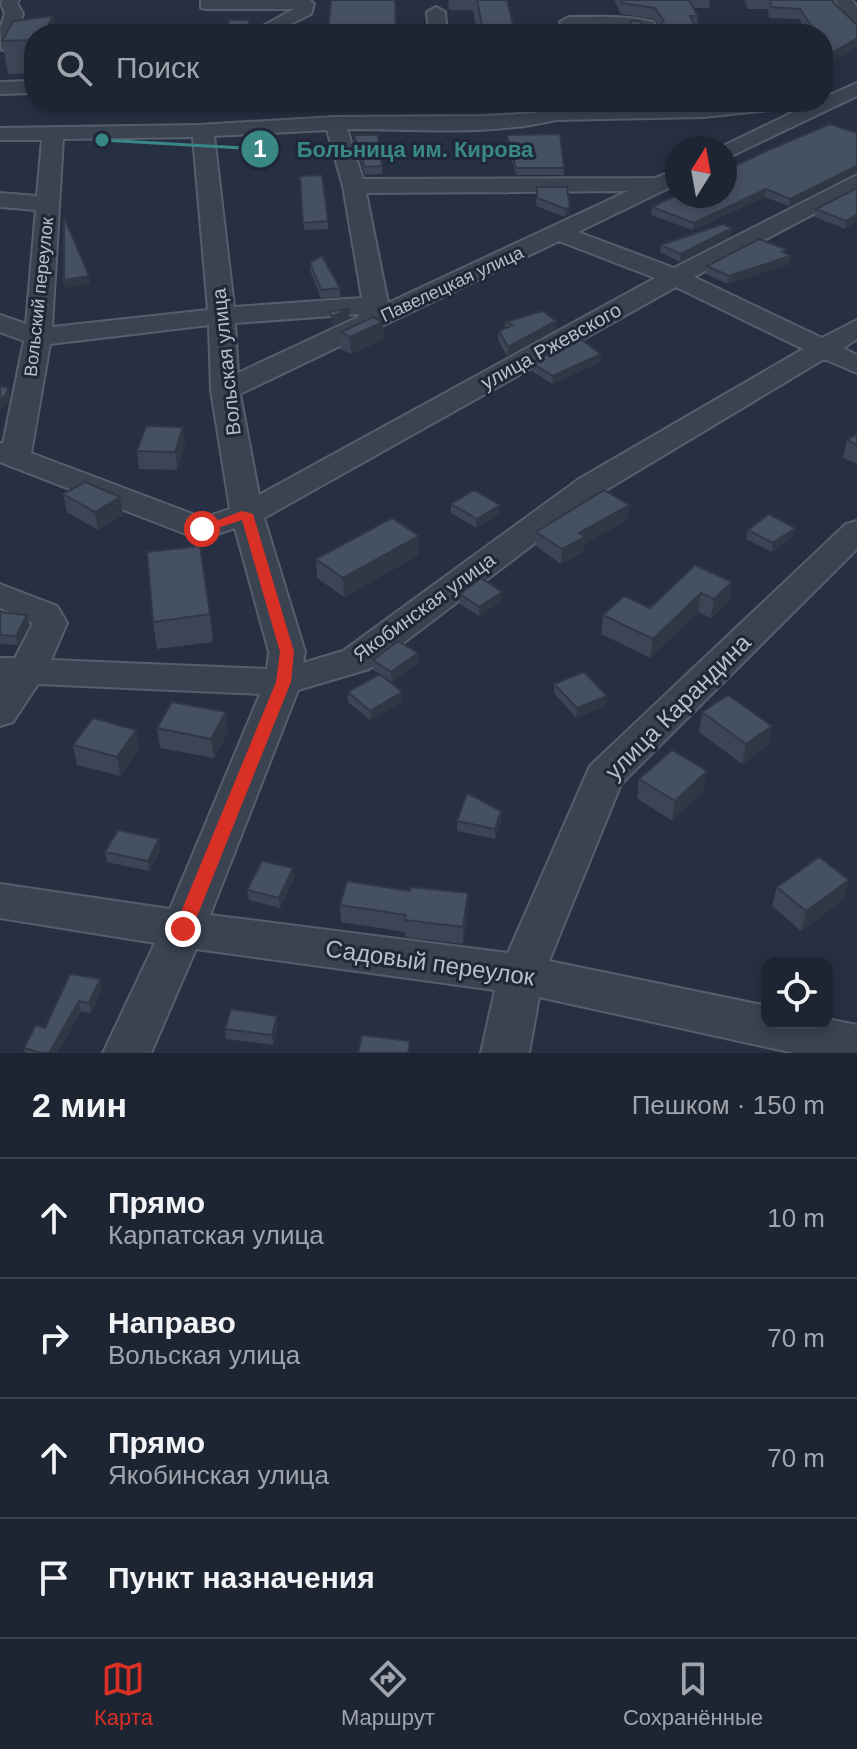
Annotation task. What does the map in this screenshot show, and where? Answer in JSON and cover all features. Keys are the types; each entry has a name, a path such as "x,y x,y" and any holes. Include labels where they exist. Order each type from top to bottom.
{"street":[{"path":"7,45 14,14 9,3 11,0"},
{"path":"209,0 207,4 306,4 305,10 279,24"},
{"path":"560,0 569,24"},
{"path":"843,0 857,18"},
{"path":"436,12 437,24"},
{"path":"0,88 24,93"},
{"path":"0,134 53,134 203,117 335,123 486,122 535,119 556,114 655,112"},
{"path":"737,147 812,112"},
{"name":"Вольская улица","path":"203,117 203,152 222,316 225,390 247,514 287,652 283,682"},
{"path":"0,323 38,337 222,316 372,314 354,186 335,123"},
{"name":"Вольский переулок","path":"8,455 38,337 53,134"},
{"path":"354,186 665,180"},
{"name":"Павелецкая улица","path":"225,390 372,314 561,233 665,181"},
{"name":"улица Ржевского","path":"8,455 202,529 247,514 675,277 857,182"},
{"path":"0,200 49,204"},
{"path":"561,233 675,277 857,365"},
{"name":"Якобинская улица","path":"283,682 356,660 590,486 857,328"},
{"name":"улица Карандина","path":"505,1053 521,974 604,776 857,531"},
{"path":"0,595 49,619 49,628 13,671 0,713"},
{"path":"13,671 283,682 183,929 127,1053"},
{"name":"Садовый переулок","path":"0,901 521,974 857,1046"}],"building":[{"path":"331,0 395,0 396,24 329,24"},
{"path":"477,0 507,0 513,24 482,24"},
{"path":"620,0 689,0 698,16 690,16 694,24 662,24 664,21 655,8 622,3"},
{"path":"770,0 831,0 857,25 857,38 833,52 833,24 810,24 800,9 771,7"},
{"path":"53,16 49,24 24,24 24,40 2,41 13,21"},
{"path":"229,20 249,20 248,24 228,24"},
{"path":"830,124 857,133 857,166 790,199 766,189 737,203 737,165"},
{"path":"560,134 564,168 516,168 507,135"},
{"path":"354,135 378,135 382,166 365,167"},
{"path":"322,175 328,221 303,223 300,176"},
{"path":"537,187 567,187 570,207 566,209 537,198"},
{"path":"857,188 857,214 846,221 816,209"},
{"path":"665,201 665,208 726,208 694,223 652,207"},
{"path":"64,217 89,276 64,280"},
{"path":"723,224 732,228 681,254 661,245"},
{"path":"759,239 786,249 782,251 790,256 729,276 707,266"},
{"path":"322,256 340,288 321,290 310,262"},
{"path":"349,309 332,317 329,311"},
{"path":"543,311 556,321 508,347 499,331 513,325 505,322"},
{"path":"373,317 383,322 350,337 341,332"},
{"path":"578,337 601,354 553,376 532,363"},
{"path":"0,386 8,388 6,395 0,399"},
{"path":"146,426 183,427 175,452 137,451"},
{"path":"857,434 857,445 847,440"},
{"path":"85,482 120,497 95,512 63,494"},
{"path":"474,490 500,505 477,519 451,504"},
{"path":"604,490 629,505 579,533 585,537 562,549 536,532"},
{"path":"769,514 795,528 773,543 748,530"},
{"path":"392,518 419,536 343,578 316,559"},
{"path":"200,546 210,614 153,622 147,552"},
{"path":"695,565 732,582 714,599 701,593 653,639 603,615 624,596 650,608"},
{"path":"481,578 502,592 479,607 460,594"},
{"path":"0,612 27,615 16,636 0,635"},
{"path":"398,641 418,653 391,672 373,660"},
{"path":"584,672 607,696 577,708 554,684"},
{"path":"380,674 402,692 370,711 348,692"},
{"path":"728,695 772,726 746,744 702,712"},
{"path":"172,702 226,712 211,739 157,728"},
{"path":"93,718 136,730 117,757 73,745"},
{"path":"672,750 707,771 675,801 639,779"},
{"path":"467,793 501,811 495,829 457,821"},
{"path":"118,830 159,839 148,861 105,852"},
{"path":"819,857 849,880 806,911 777,887"},
{"path":"262,861 293,868 279,898 247,890"},
{"path":"347,881 410,891 411,887 468,893 463,927 405,920 406,915 340,905"},
{"path":"70,974 100,979 89,1003 79,1001 49,1053 24,1048 36,1025 45,1028"},
{"path":"231,1009 277,1016 272,1035 225,1029"},
{"path":"362,1035 410,1041 408,1053 358,1053"}],"place":[{"name":"Больница им. Кирова","path":"102,140"}],"route":[{"path":"183,929 283,682 287,652 247,514 202,529"}]}
